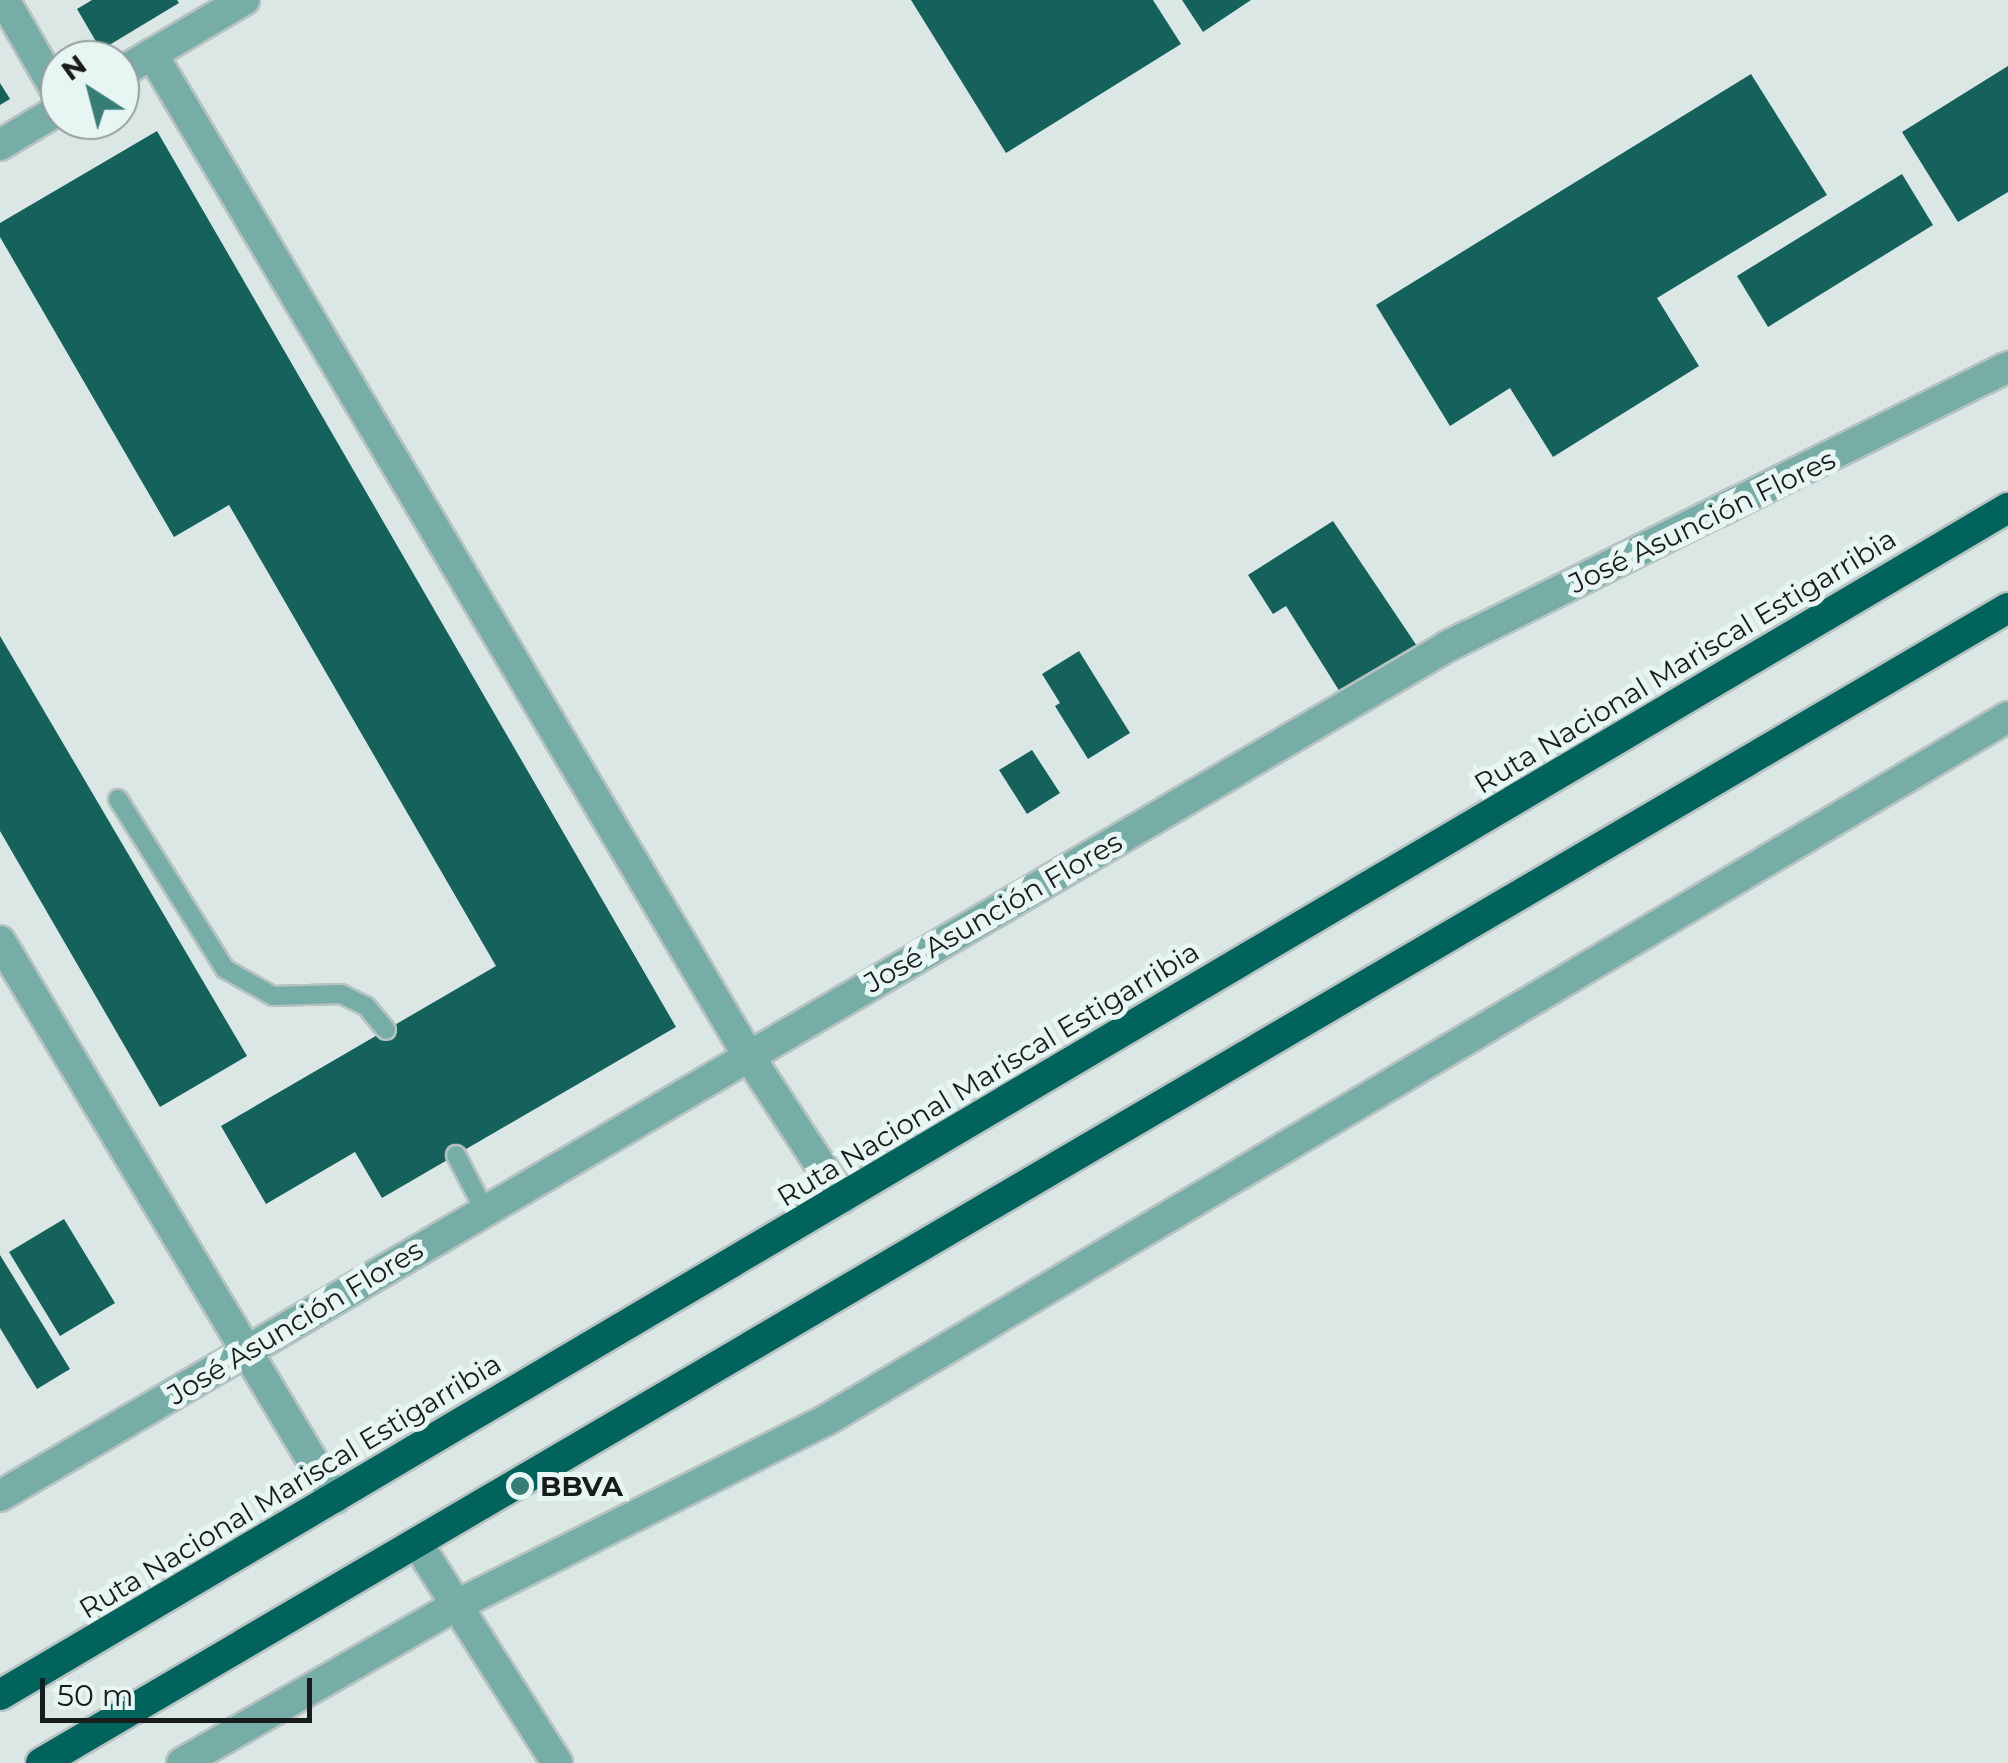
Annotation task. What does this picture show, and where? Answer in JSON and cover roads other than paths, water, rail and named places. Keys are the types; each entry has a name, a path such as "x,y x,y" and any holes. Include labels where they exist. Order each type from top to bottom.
{"highway":[{"name":"Ruta Nacional Mariscal Estigarribia","path":"0,1695 2008,508"},
{"path":"41,1763 2008,608"}],"street":[{"path":"4,0 40,62"},
{"path":"140,61 244,0"},
{"path":"152,54 748,1055 842,1198"},
{"path":"0,145 40,121"},
{"name":"José Asunción Flores","path":"3,1487 246,1353 1448,646 2008,367"},
{"path":"182,1763 460,1604 828,1418 2008,717"},
{"path":"0,941 335,1498"},
{"path":"418,1543 460,1604 556,1763"}],"lane":[{"path":"118,799 226,969 273,996 341,994 366,1006 386,1030"},
{"path":"456,1156 484,1210"}],"place":[{"name":"BBVA","path":"520,1486"}]}
